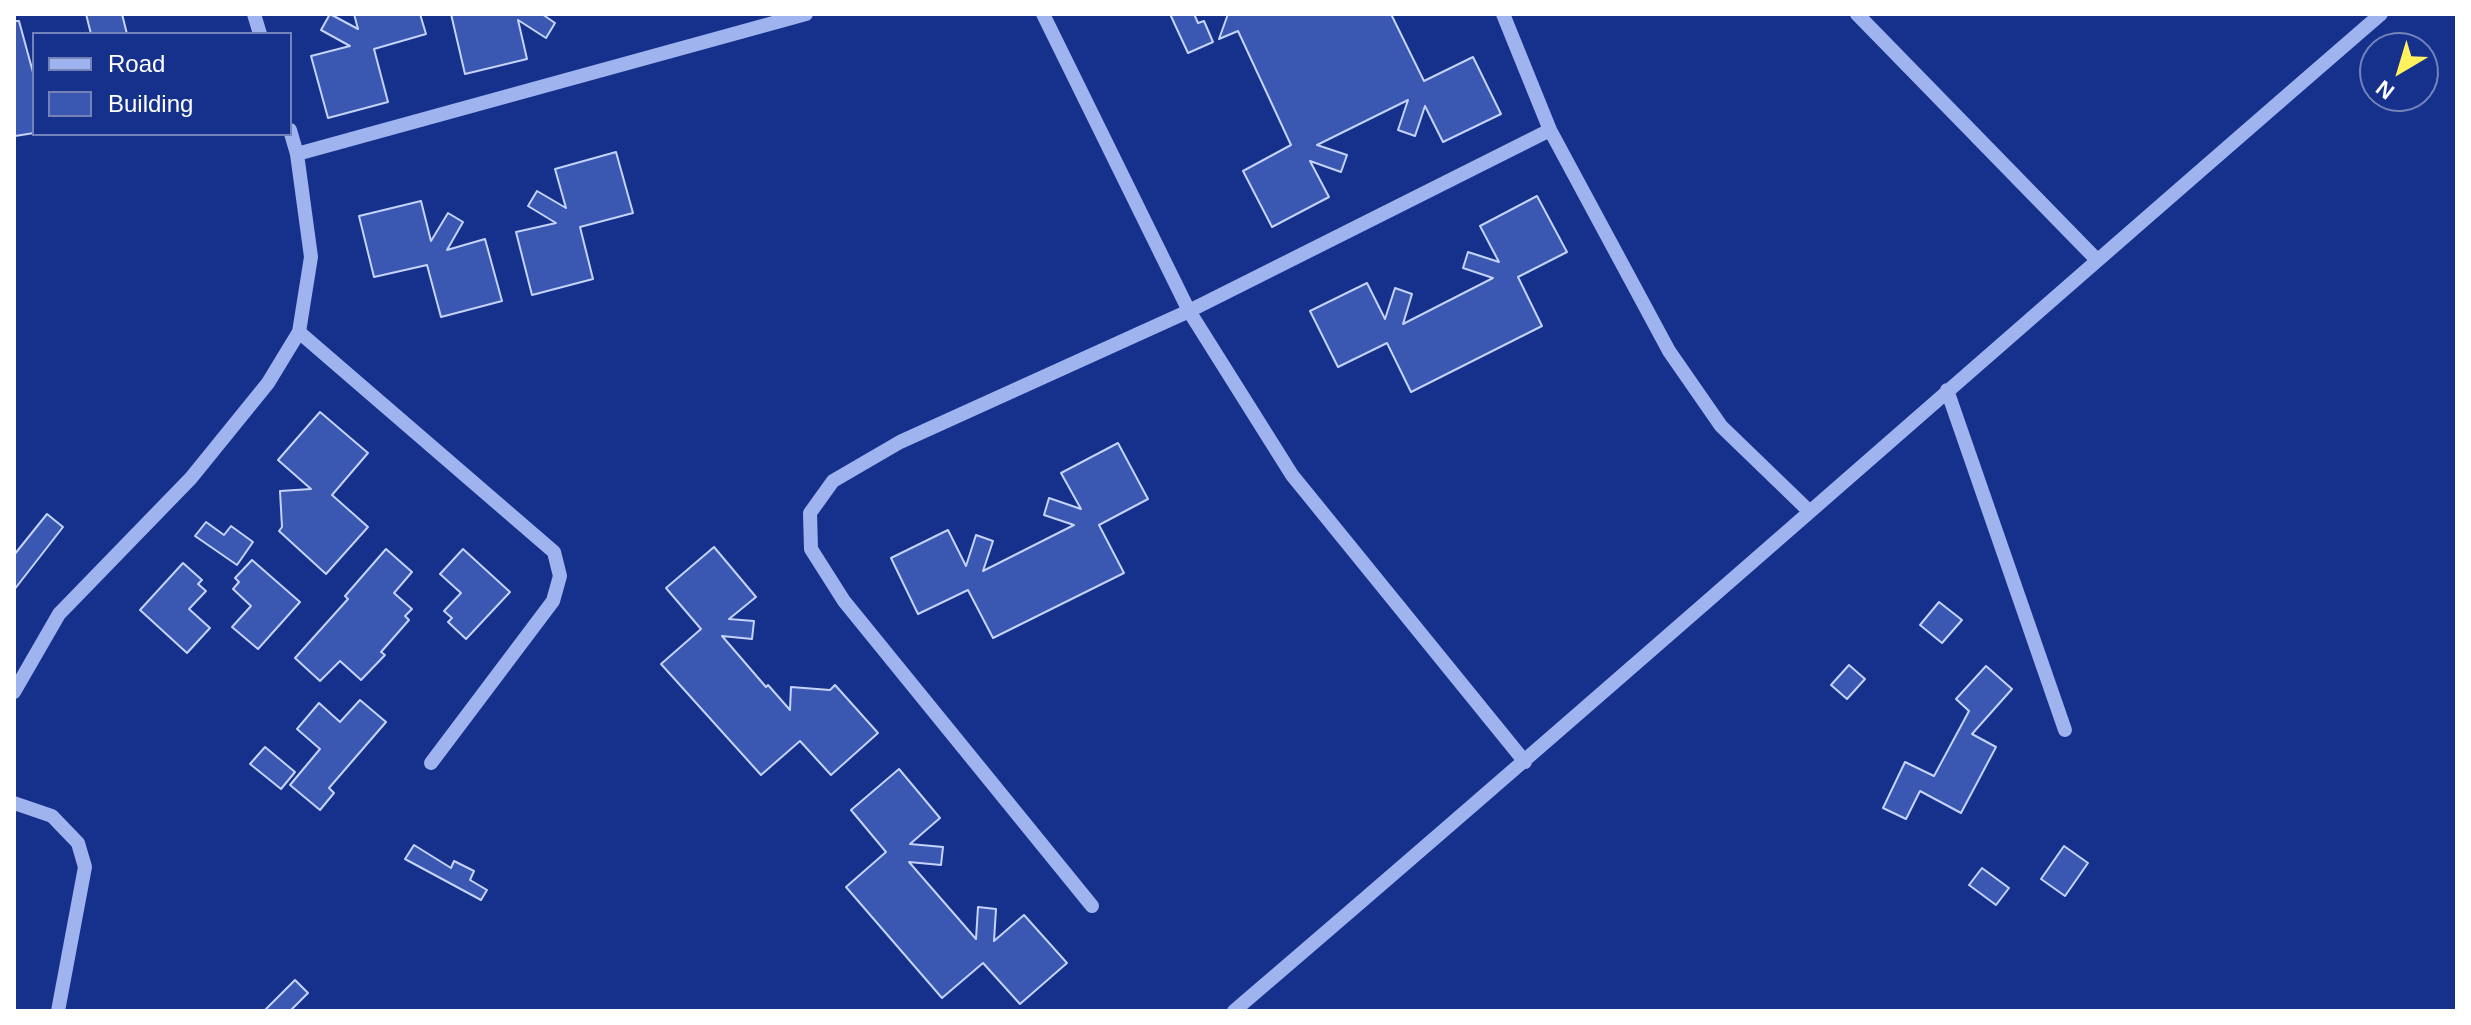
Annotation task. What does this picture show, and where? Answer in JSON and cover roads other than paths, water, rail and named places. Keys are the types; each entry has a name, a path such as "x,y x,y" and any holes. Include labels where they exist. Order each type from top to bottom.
{"street":[{"path":"297,154 806,14"},
{"path":"1043,14 1189,311 1292,475 1525,762"},
{"path":"1503,14 1550,130 1669,351 1721,426 1809,511"},
{"path":"1857,14 2097,260"},
{"path":"1234,1011 1525,762 1947,390 2381,14"},
{"path":"1092,906 844,601 811,549 810,513 833,481 900,442 1189,311 1550,130"},
{"path":"14,692 59,614 191,478 268,383 299,332 311,257 292,136"},
{"path":"299,332 554,552 560,576 553,601 431,763"},
{"path":"1947,390 2065,730"},
{"path":"14,803 52,816 78,843 85,867 58,1011"}]}
